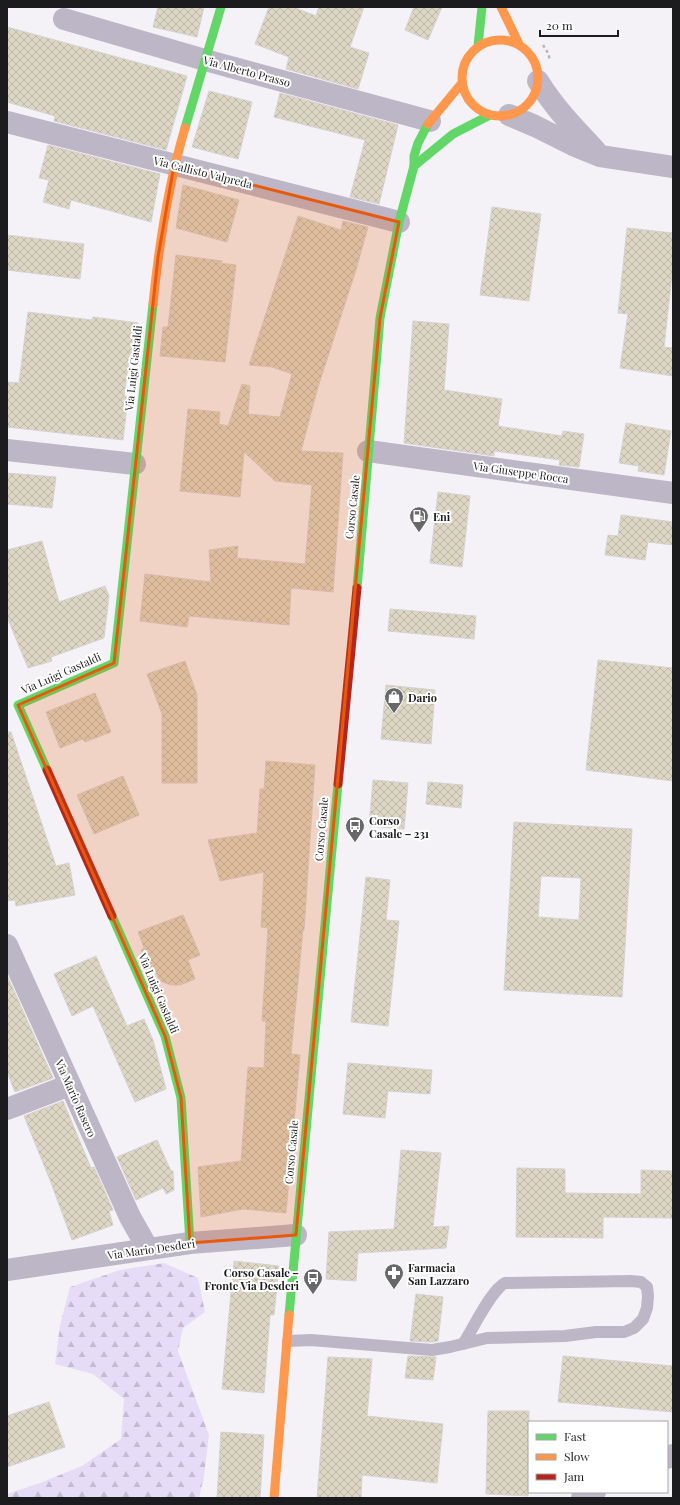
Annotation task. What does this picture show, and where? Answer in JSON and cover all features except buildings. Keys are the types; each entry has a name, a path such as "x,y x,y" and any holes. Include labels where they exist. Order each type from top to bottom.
{"street":[{"name":"Via Luigi Gastaldi","path":"190,1243 182,1098 165,1036 18,705 114,663 158,257 174,165 221,7"},
{"path":"478,46 482,7"},
{"path":"501,7 519,44"},
{"name":"Via Alberto Prasso","path":"64,19 205,60 430,122"},
{"path":"414,166 453,134 500,115 520,110 529,102 535,92 538,81 538,70 534,60 519,44 508,40 498,39 487,41 470,53 464,63 461,73 461,84 465,94 471,104 480,111 500,115 535,126 573,145 600,156 673,167"},
{"path":"538,81 549,98 568,121 600,156"},
{"name":"Corso Casale","path":"274,1498 296,1235 380,318 399,222 414,166 414,156 418,143 430,122 461,84"},
{"name":"Via Callisto Valpreda","path":"7,122 399,222"},
{"path":"7,450 135,464"},
{"name":"Via Giuseppe Rocca","path":"368,451 673,493"},
{"name":"Via Mario Rasero","path":"7,944 130,1217 148,1249"},
{"path":"7,1109 70,1085"},
{"name":"Via Mario Desderi","path":"7,1270 190,1243 296,1235"},
{"path":"582,1498 593,1493"}],"lane":[{"path":"288,1341 311,1340 432,1350 463,1344 487,1338 565,1336 596,1332 624,1332 634,1328 643,1319 647,1308 647,1287 641,1282 631,1281 505,1283 499,1286 492,1296 463,1344"}],"path":[{"path":"541,43 548,53 551,63"}],"highlighted area":[{"path":"174,165 399,222 380,318 296,1235 190,1243 181,1098 165,1036 18,705 114,663 158,257"}],"green space":[{"path":"164,1263 198,1278 205,1312 183,1328 178,1351 209,1435 204,1476 199,1498 7,1498 7,1494 40,1483 82,1466 121,1439 124,1399 93,1374 55,1364 60,1325 70,1287 120,1270"}],"traffic: fast":[{"path":"185,128 221,7"},
{"path":"478,46 482,7"},
{"path":"414,166 453,134 490,115"},
{"path":"357,588 380,318 399,222 414,166 414,156 418,143 428,124"},
{"path":"47,770 18,705 114,663 153,304"},
{"path":"289,1315 338,784"},
{"path":"112,916 165,1036 181,1098 190,1243"}],"traffic: slow":[{"path":"501,7 519,44"},
{"path":"493,40 507,40 521,46 532,57 538,71 538,78 538,85 535,93 527,105 521,110 507,116 493,116 479,110 468,99 462,85 462,71 468,57 479,46 493,40"},
{"path":"428,124 461,84"},
{"path":"153,304 165,215 185,128"},
{"path":"274,1498 289,1315"}],"traffic: jam":[{"path":"338,784 357,588"},
{"path":"47,770 112,916"}],"place":[{"name":"Eni","path":"419,533"},
{"name":"Dario","path":"394,714"},
{"name":"Corso Casale – 231","path":"355,843"},
{"name":"Farmacia San Lazzaro","path":"394,1290"},
{"name":"Corso Casale – Fronte Via Desderi","path":"313,1295"}]}
